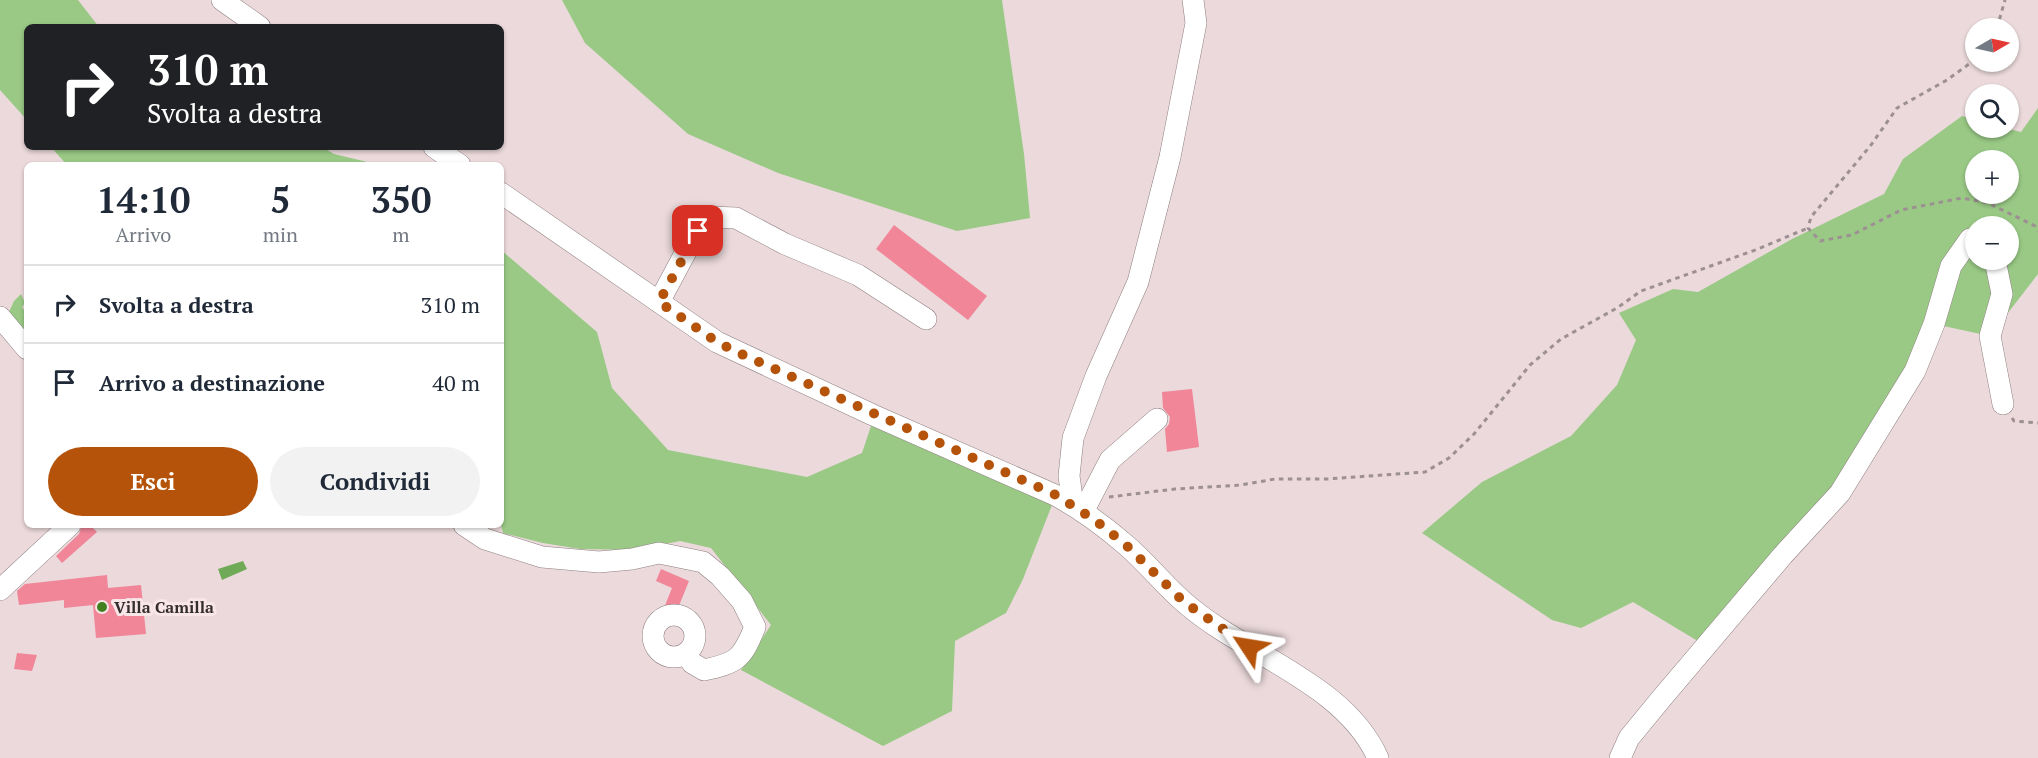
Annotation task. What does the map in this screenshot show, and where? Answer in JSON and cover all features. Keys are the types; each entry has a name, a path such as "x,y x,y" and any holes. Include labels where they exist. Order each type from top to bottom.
{"street":[{"path":"222,0 256,24"},
{"path":"1081,507 1069,476 1072,438 1096,376 1138,282 1170,157 1196,23 1193,0"},
{"path":"438,150 456,162"},
{"path":"504,195 717,342 1081,507 1126,545 1184,602 1344,710 1361,730 1378,758"},
{"path":"659,302 698,231 711,217 736,218 785,244 858,274 926,319"},
{"path":"1620,758 1629,738 1661,699 1783,555 1840,493 1915,371 1934,324 1951,266 1965,246"},
{"path":"1997,270 2002,294 1990,336 2003,404"},
{"path":"0,317 24,345"},
{"path":"1081,507 1110,460 1157,419"},
{"path":"0,590 67,528"},
{"path":"468,528 485,539 542,557 599,562 659,554 703,562 720,576 742,601 755,627 746,650 728,665 704,670 692,663 687,654"}],"path":[{"path":"2000,18 2005,0"},
{"path":"1808,228 1811,218 1898,108 1965,67"},
{"path":"1808,228 1820,241 1852,236 1901,210 1962,198 1988,203 2035,226 2038,231"},
{"path":"1081,507 1107,498 1175,489 1275,479 1425,472 1449,458 1474,434 1530,365 1561,339 1617,308 1641,291 1758,249 1808,228"},
{"path":"2003,404 2014,421 2038,423"}],"shaded area":[{"path":"0,0 78,0 97,24 24,24 24,117 0,90"},
{"path":"562,0 1002,0 1024,154 1030,218 957,231 778,173 688,134 585,43"},
{"path":"2038,108 2038,274 1990,336 1934,324 1871,444 1706,646 1633,602 1581,628 1552,620 1422,533 1482,482 1571,436 1617,385 1636,340 1619,313 1673,289 1698,292 1792,239 1884,194 1903,159 1962,116 1965,117 1965,138 2019,138 2019,132 2021,132"},
{"path":"54,150 327,150 334,154 367,162 64,162"},
{"path":"504,253 597,332 612,388 668,450 807,477 862,453 872,423 1052,505 1023,579 1006,613 955,641 952,711 883,746 741,670 771,625 711,548 680,541 636,550 580,549 503,533"},
{"path":"21,294 24,301 22,307 24,333 8,314 14,301"},
{"path":"243,561 247,569 222,580 218,569"}],"building":[{"path":"894,225 987,296 968,320 876,249"},
{"path":"1192,389 1199,447 1167,452 1165,429 1170,417 1163,408 1162,392"},
{"path":"81,528 93,528 97,532 62,563 56,556 79,534"},
{"path":"661,569 689,581 676,613 664,608 672,588 656,581"},
{"name":"Villa Camilla","path":"107,575 108,588 141,585 146,634 96,638 93,605 64,608 64,600 19,605 17,591 25,584"},
{"path":"17,653 37,655 32,671 14,669"}],"place":[{"name":"Villa Camilla","path":"102,607"}],"route":[{"path":"698,231 659,302 717,342 739,353 873,415 1056,495 1096,521 1126,545 1184,602 1249,647"}]}
